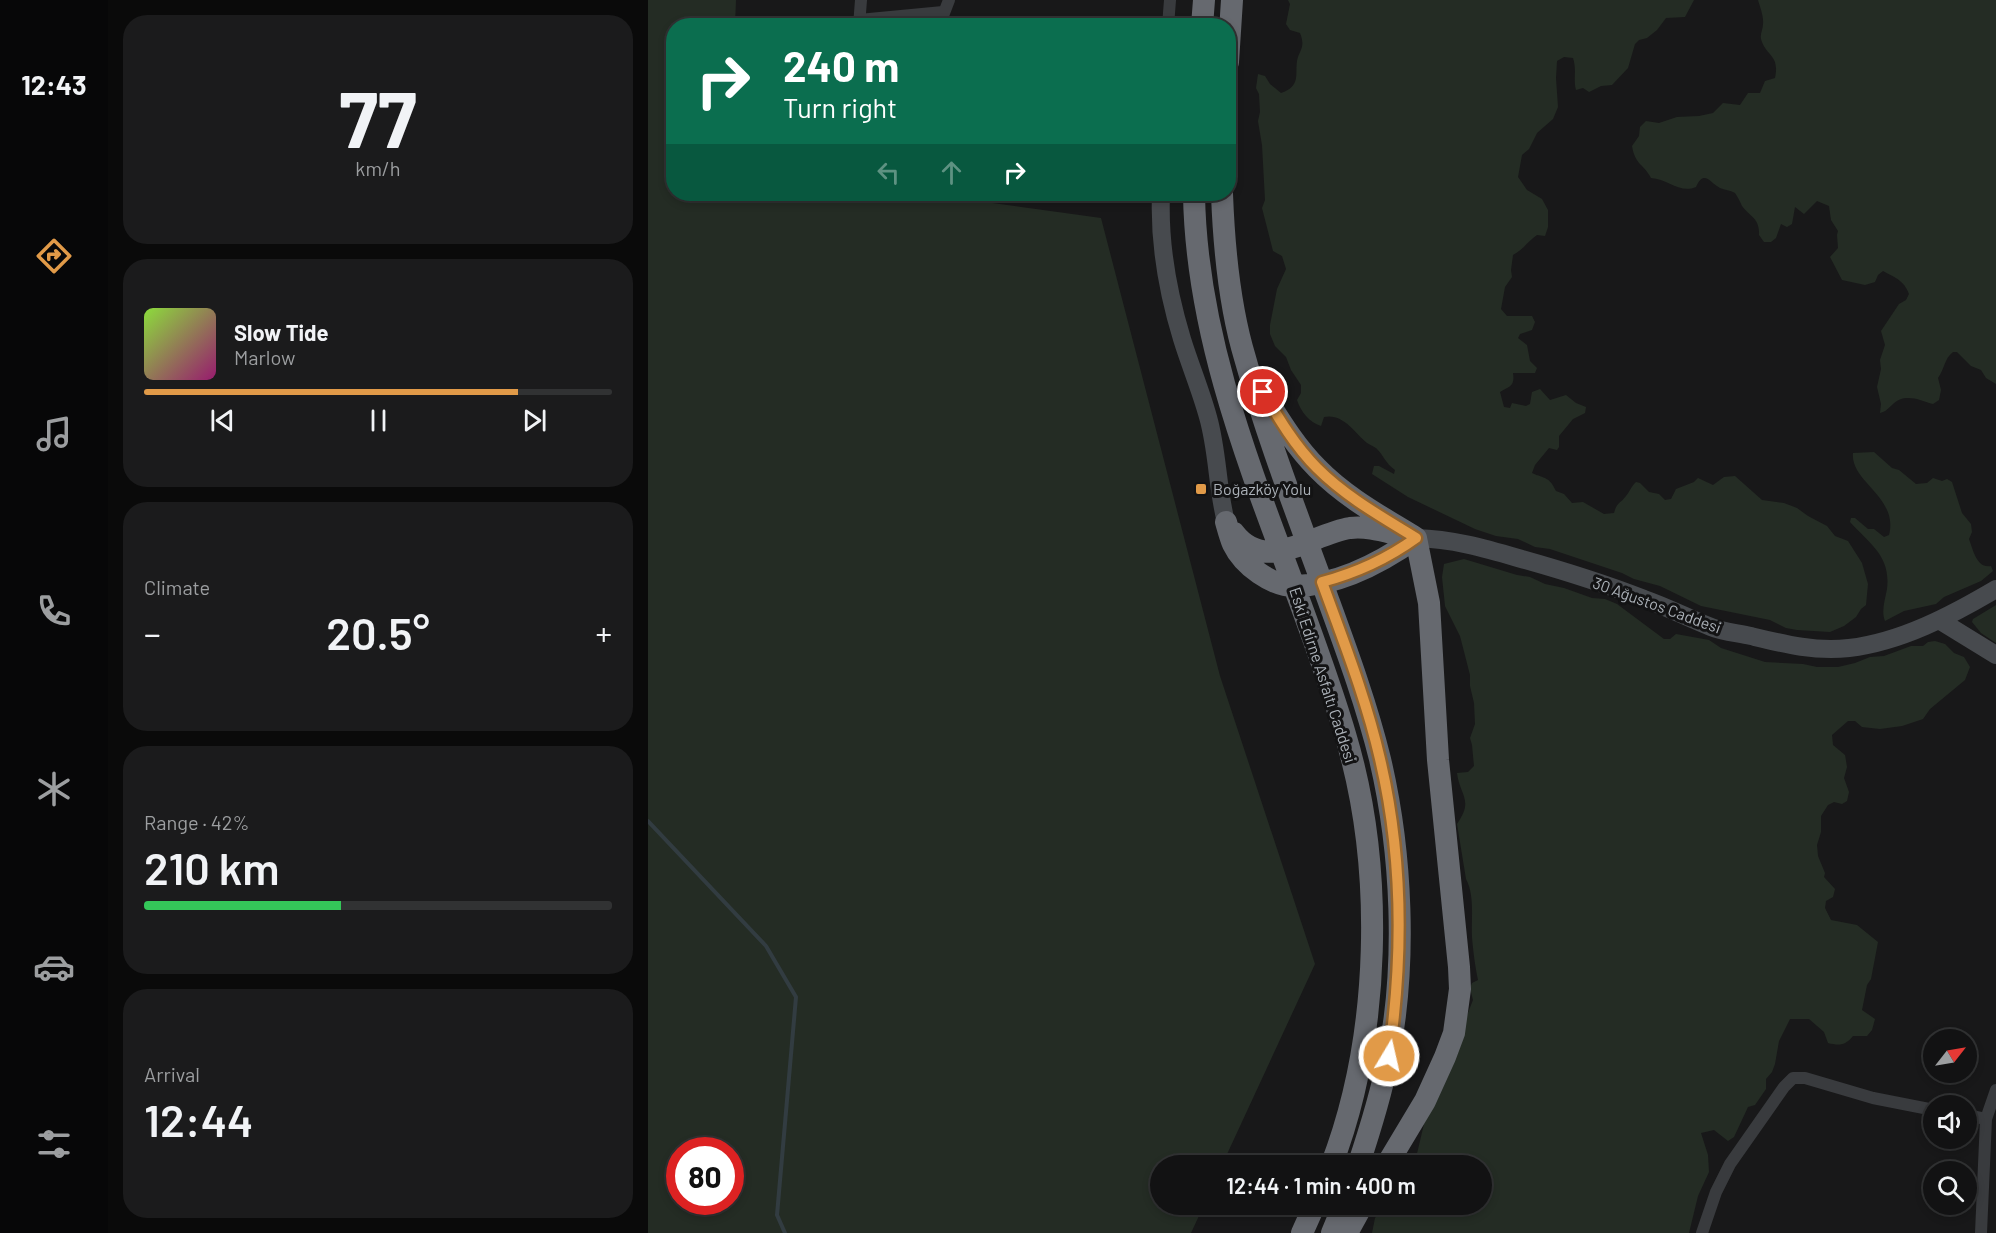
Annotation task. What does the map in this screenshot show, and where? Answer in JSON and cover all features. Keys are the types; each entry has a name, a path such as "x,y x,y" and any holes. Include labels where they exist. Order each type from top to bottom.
{"highway":[{"path":"1203,18 1204,0"},
{"path":"1232,18 1233,1"},
{"name":"Eski Edirne Asfaltı Caddesi","path":"1194,201 1198,264 1207,314 1233,416 1331,688 1355,774 1365,838 1372,910 1371,963 1364,1038 1348,1111 1334,1155"},
{"name":"Eski Edirne Asfaltı Caddesi","path":"1222,201 1227,264 1244,356 1352,663 1380,758 1394,838 1398,966 1395,1011 1380,1097 1362,1155"},
{"path":"1244,356 1282,423 1317,468 1343,491 1416,538 1429,603 1441,799 1460,989 1454,1033 1438,1073 1425,1101 1393,1155"},
{"path":"1226,522 1242,529 1250,528 1261,512 1262,500"},
{"path":"1226,522 1242,544 1263,551 1281,551 1346,529 1360,527 1416,538"},
{"path":"1226,522 1234,545 1254,570 1267,579 1294,587 1322,582 1357,571 1394,554 1416,538"},
{"path":"1302,1233 1311,1215"},
{"path":"1332,1233 1339,1215"},
{"path":"1347,1233 1357,1215"}],"main road":[{"path":"1161,201 1170,293 1182,339 1209,418 1226,522"},
{"name":"30 Ağustos Caddesi","path":"1416,538 1462,543 1544,565 1645,599 1714,628 1784,645 1817,650 1854,648 1874,644 1939,620 1996,589"},
{"path":"1939,620 1996,655"}],"street":[{"path":"859,18 861,0"},
{"path":"1169,18 1170,0"},
{"path":"885,18 946,6"},
{"path":"1702,1233 1716,1192 1730,1164 1784,1087 1793,1078 1806,1078 1873,1098 1923,1108"},
{"path":"1981,1233 1986,1119 1996,1090"},
{"path":"1977,1117 1986,1119"}],"shaded area":[{"path":"648,0 736,0 735,18 666,18 666,201 978,201 1101,218 1220,676 1315,964 1227,1155 1150,1155 1150,1215 1199,1215 1191,1233 648,1233"},
{"path":"1288,0 1694,0 1685,17 1666,18 1657,30 1635,44 1628,68 1612,85 1601,86 1589,92 1583,88 1576,90 1573,58 1564,57 1557,61 1558,107 1553,119 1537,133 1529,149 1522,155 1518,177 1527,190 1542,199 1548,210 1548,227 1545,236 1537,235 1513,255 1512,277 1505,287 1501,309 1507,316 1532,316 1535,322 1532,330 1520,334 1518,338 1527,345 1530,361 1537,368 1535,373 1513,373 1512,383 1500,392 1504,407 1510,408 1512,403 1526,406 1530,404 1532,392 1540,389 1550,400 1566,395 1586,407 1585,413 1573,419 1559,436 1557,450 1549,448 1535,465 1532,473 1549,480 1556,491 1564,494 1572,503 1583,502 1604,514 1614,513 1636,482 1649,492 1659,494 1665,500 1671,499 1676,489 1698,478 1713,485 1724,477 1735,476 1762,500 1784,503 1797,508 1827,526 1835,536 1848,541 1862,563 1868,584 1866,605 1856,617 1830,632 1786,628 1770,620 1701,606 1660,586 1622,573 1550,549 1535,547 1518,539 1496,536 1475,529 1408,497 1372,474 1374,466 1379,466 1394,474 1395,470 1376,448 1367,443 1343,421 1324,417 1321,426 1306,416 1297,400 1301,393 1301,385 1286,357 1275,346 1270,334 1277,289 1286,269 1282,256 1273,251 1262,208 1265,200 1262,145 1258,121 1259,94 1256,88 1258,74 1265,76 1270,84 1281,93 1292,87 1296,80 1297,61 1302,42 1300,33 1290,30 1286,24 1290,4"},
{"path":"1758,0 1996,0 1996,384 1986,378 1981,370 1971,366 1957,352 1953,352 1938,378 1941,390 1939,400 1933,404 1912,398 1902,399 1880,413 1881,404 1877,387 1881,369 1880,360 1885,345 1881,331 1899,304 1906,300 1909,294 1901,282 1883,271 1875,282 1865,285 1842,280 1830,257 1838,248 1838,231 1831,220 1829,206 1817,201 1804,214 1795,207 1792,224 1787,227 1781,224 1776,238 1771,242 1764,242 1759,235 1756,221 1742,206 1735,193 1720,188 1704,178 1696,187 1685,189 1651,178 1637,161 1632,146 1639,136 1640,127 1646,121 1659,123 1677,117 1713,113 1723,103 1740,105 1748,93 1760,93 1765,81 1775,78 1776,64 1761,39 1763,21"},
{"path":"1874,452 1892,468 1899,470 1916,484 1927,483 1933,478 1942,481 1947,479 1952,482 1962,513 1971,524 1972,532 1969,539 1974,553 1982,565 1991,566 1993,571 1981,581 1944,597 1936,604 1904,611 1885,621 1883,609 1887,589 1886,568 1878,551 1850,522 1851,518 1855,518 1868,529 1874,529 1884,537 1889,535 1890,522 1887,510 1854,463 1853,453"},
{"path":"1464,559 1530,577 1545,584 1592,598 1605,599 1617,604 1664,639 1670,639 1676,634 1709,640 1721,648 1765,662 1838,667 1935,641 1945,644 1954,653 1964,657 1970,667 1965,680 1930,709 1923,719 1902,726 1880,729 1862,727 1855,721 1848,721 1832,735 1833,745 1845,755 1847,767 1844,778 1849,792 1847,801 1842,804 1834,802 1828,805 1821,816 1821,832 1817,845 1818,856 1825,873 1824,877 1835,889 1833,897 1826,901 1825,908 1831,920 1857,925 1878,942 1862,1010 1875,1019 1872,1030 1867,1036 1853,1036 1842,1044 1828,1043 1824,1032 1809,1019 1790,1019 1779,1041 1775,1064 1766,1079 1766,1089 1755,1105 1748,1107 1734,1137 1728,1141 1714,1130 1701,1133 1708,1155 1709,1172 1698,1196 1689,1233 1372,1233 1378,1215 1492,1215 1492,1155 1417,1155 1424,1124 1473,1000 1470,988 1472,983 1478,980 1472,937 1472,900 1466,879 1457,824 1465,809 1465,803 1457,773 1468,772 1474,766 1470,738 1475,724 1474,703 1470,675 1460,636 1445,606 1442,577 1444,564"},
{"path":"1996,605 1996,643 1981,633 1972,622 1973,619"}],"waterway":[{"path":"648,821 766,946 796,997 777,1215 785,1233"}],"place":[{"name":"Boğazköy Yolu","path":"1201,489"}],"route":[{"path":"1263,392 1298,446 1317,468 1343,491 1416,538 1394,554 1349,574 1322,582 1352,663 1380,758 1390,808 1394,838 1399,946 1395,1011 1389,1056"}]}
